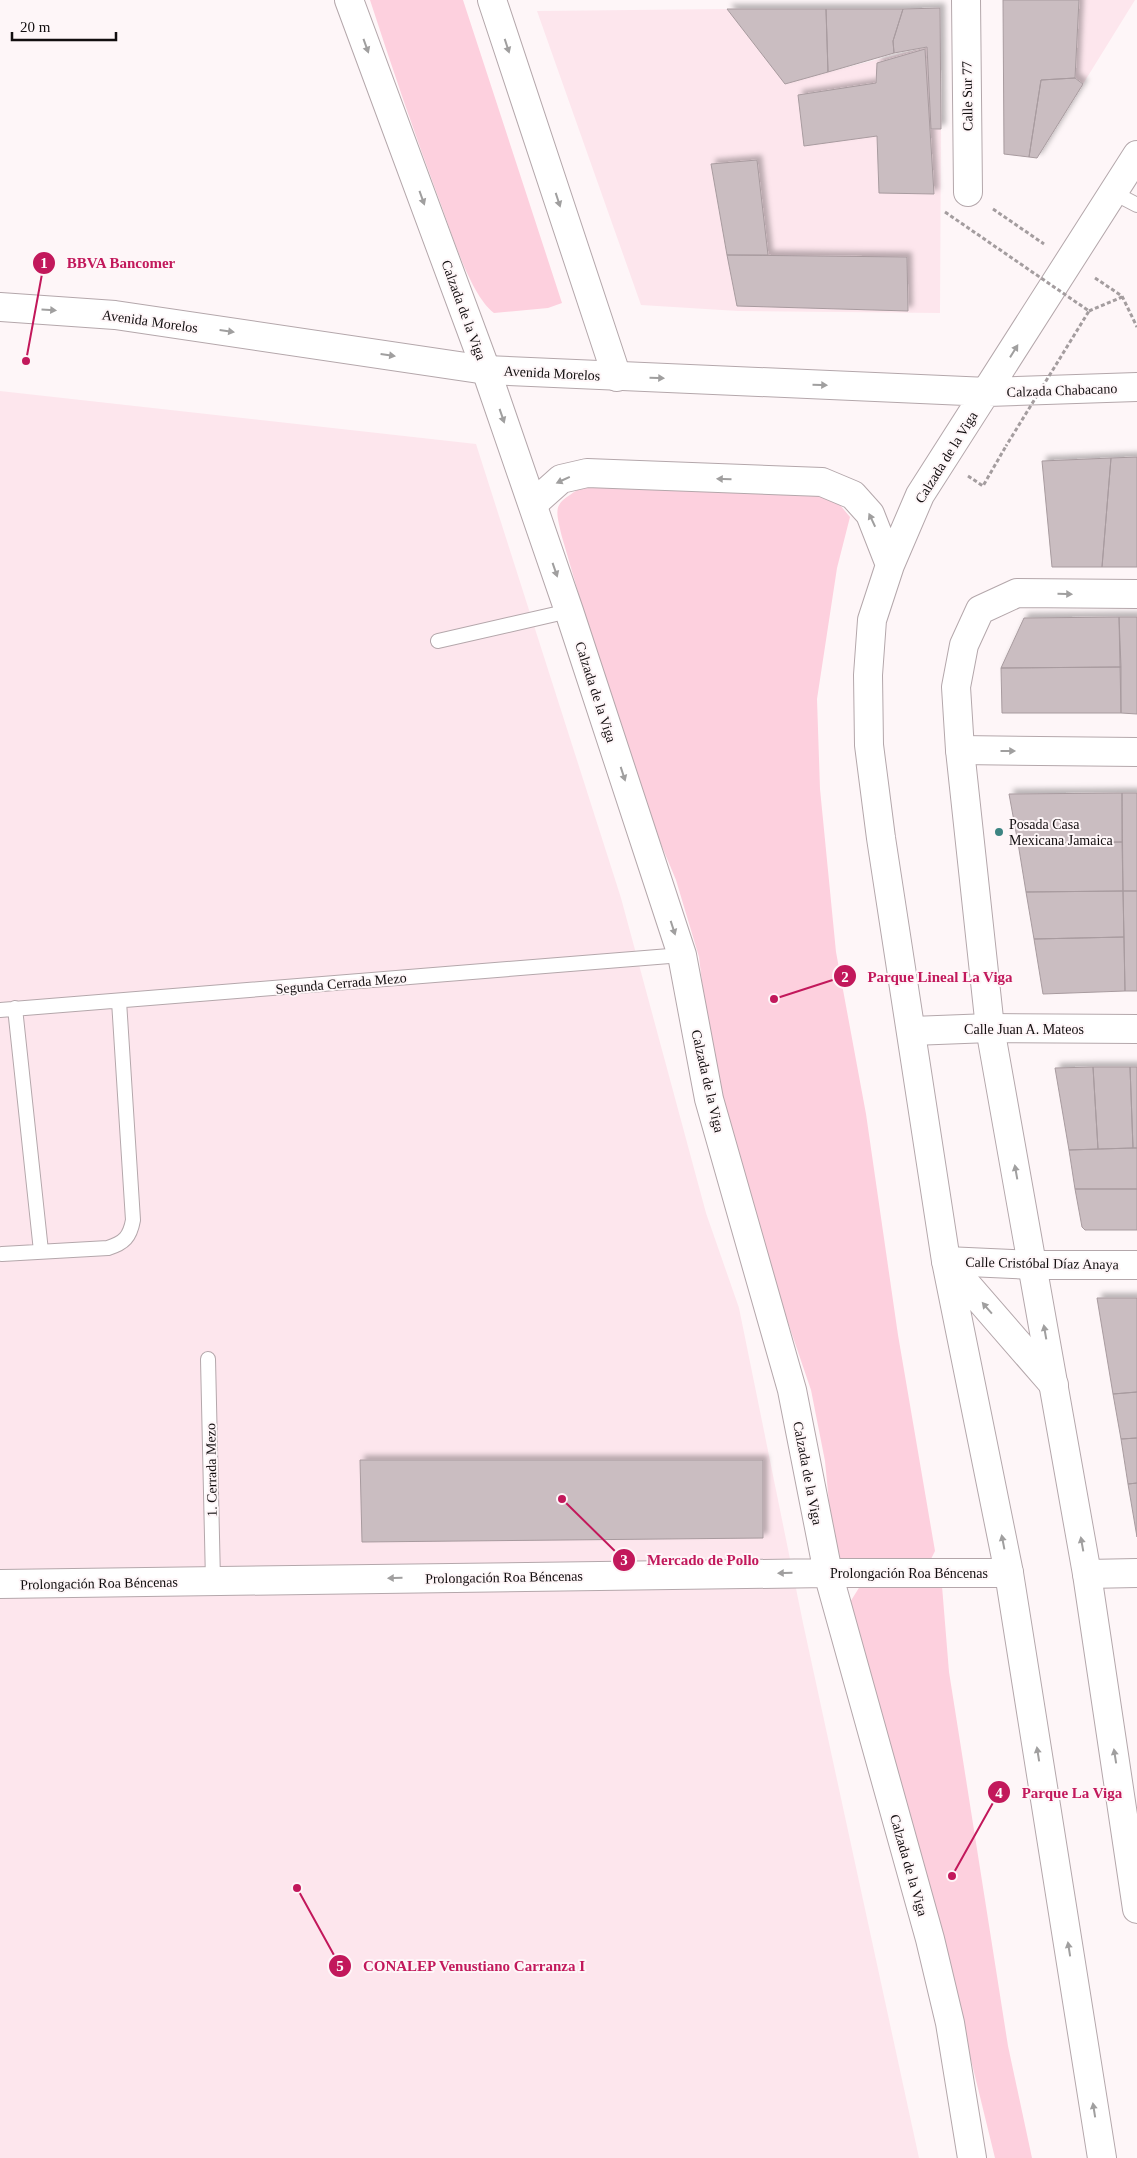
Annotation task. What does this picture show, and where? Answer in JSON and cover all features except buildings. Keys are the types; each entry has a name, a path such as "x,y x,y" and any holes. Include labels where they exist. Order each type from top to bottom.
{"street":[{"name":"Calzada de la Viga","path":"349,0 486,370 533,504 682,955 710,1100 792,1390 828,1573 930,1939 950,2023 972,2158"},
{"path":"492,0 617,377"},
{"name":"Calle Sur 77","path":"966,0 968,192"},
{"name":"Calzada de la Viga","path":"1102,2158 1009,1573 946,1261 881,838 869,745 868,675 872,620 890,565 920,495 988,392 1125,199 1137,155"},
{"name":"Avenida Morelos","path":"0,307 116,315 486,370 988,392"},
{"name":"Calzada Chabacano","path":"988,392 1137,387"},
{"path":"533,504 561,479 587,474 822,482 853,495 870,514 890,565"},
{"path":"1137,594 1017,593 980,610 964,645 956,687 960,750 990,1028 1088,1574 1132,1832 1137,1908"},
{"path":"960,750 1137,752"},
{"name":"Calle Juan A. Mateos","path":"912,1031 990,1028 1137,1029"},
{"path":"946,1261 1054,1384"},
{"name":"Calle Cristóbal Díaz Anaya","path":"946,1261 1033,1265 1137,1265"},
{"name":"Prolongación Roa Béncenas","path":"0,1584 828,1573 1009,1573"},
{"path":"1088,1574 1137,1573"}],"lane":[{"path":"438,641 569,611"},
{"name":"Segunda Cerrada Mezo","path":"0,1010 682,955"},
{"path":"2,1254 108,1248 121,1244 130,1234 133,1220 119,1000"},
{"path":"15,1008 41,1251"},
{"name":"1. Cerrada Mezo","path":"208,1359 213,1581"}],"path":[{"path":"945,212 1089,311"},
{"path":"983,486 1089,311 1122,296"}],"shaded area":[{"path":"370,0 463,0 562,303 548,308 494,313 477,292 462,262"},
{"path":"1079,0 1135,0 1083,84 1075,78"},
{"path":"727,9 785,83 927,47 931,129 941,129 940,313 738,311 641,305 537,11"},
{"path":"0,391 476,444 621,898 706,1213 739,1308 803,1623 919,2158 0,2158"},
{"path":"582,487 782,487 835,499 850,517 837,568 817,699 820,789 836,952 866,1114 898,1335 935,1551 931,1559 840,1560 834,1554 825,1461 811,1390 764,1252 730,1135 709,1041 699,957 676,880 645,806 618,729 559,526 558,506"},
{"path":"862,1583 942,1586 949,1672 1008,2046 1032,2158 995,2158 961,2019 847,1607"}],"place":[{"name":"BBVA Bancomer","path":"26,361"},
{"name":"Posada Casa Mexicana Jamaica","path":"999,832"},
{"name":"Parque Lineal La Viga","path":"774,999"},
{"name":"Mercado de Pollo","path":"562,1499"},
{"name":"Parque La Viga","path":"952,1876"},
{"name":"CONALEP Venustiano Carranza I","path":"297,1888"}]}
